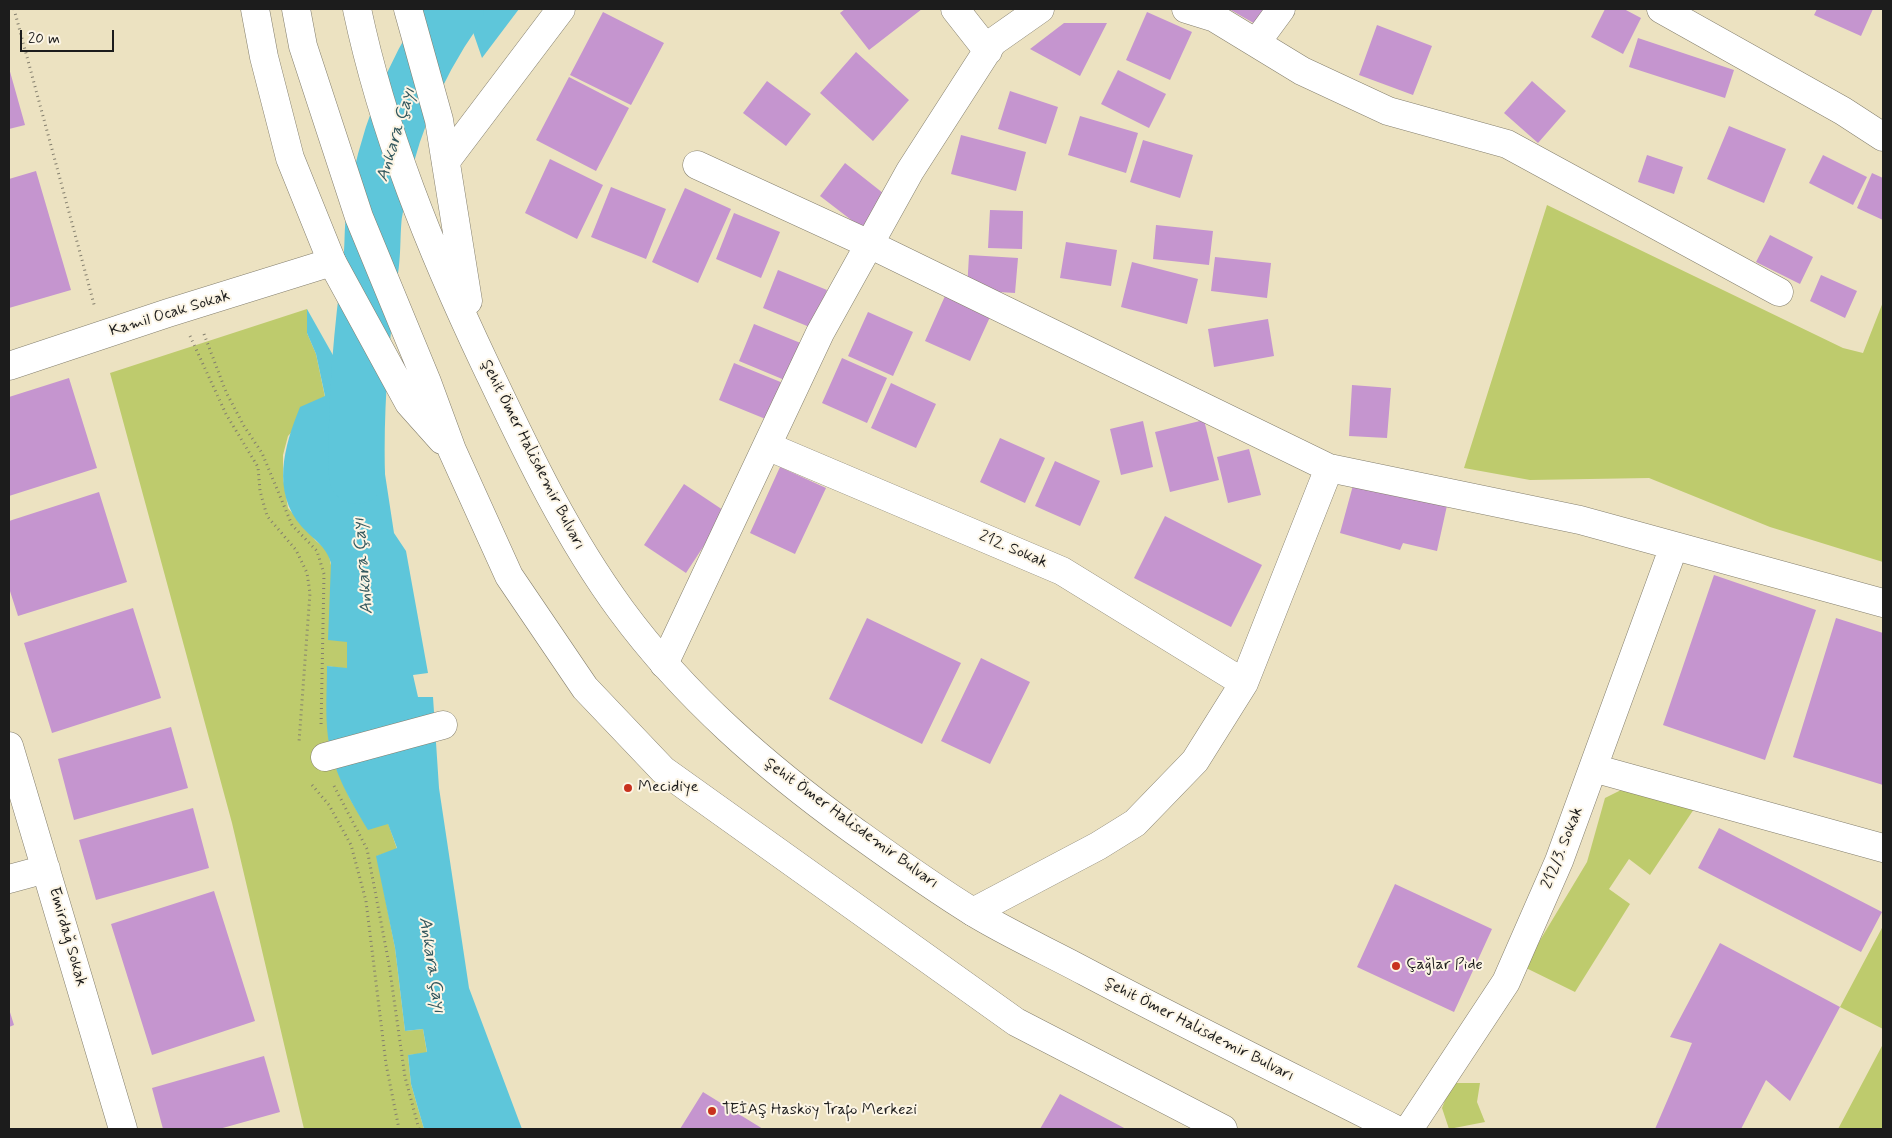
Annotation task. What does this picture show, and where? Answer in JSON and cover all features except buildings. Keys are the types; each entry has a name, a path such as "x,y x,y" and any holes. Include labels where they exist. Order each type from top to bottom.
{"main road":[{"path":"255,9 264,57 290,158 338,273 409,403 452,450"},
{"path":"296,9 303,46 358,217 427,382 452,450 509,576 585,688 663,770 1016,1022 1223,1129"},
{"name":"Şehit Ömer Halisdemir Bulvarı","path":"357,9 368,59 414,200 473,339 526,450 588,563 622,612 664,664 722,725 770,767 869,841 973,912 1145,1003 1395,1129"},
{"name":"Şehit Ömer Halisdemir Bulvarı","path":"408,9 440,120 473,339"},
{"path":"446,161 561,9"},
{"path":"955,9 988,50"},
{"path":"664,664 820,333 910,171 993,42 1040,9"},
{"path":"1186,9 1215,18 1302,71 1388,111 1507,144 1779,292"},
{"path":"1256,43 1282,9"},
{"path":"1661,9 1843,111 1883,137"},
{"path":"697,165 869,244 1329,468 1580,520 1883,603"},
{"name":"Kamil Ocak Sokak","path":"9,366 186,308 338,273"},
{"name":"212. Sokak","path":"767,446 1062,571 1244,683"},
{"path":"973,912 1098,846 1135,823 1195,761 1244,683 1329,468"},
{"name":"212/3. Sokak","path":"1409,1129 1506,982 1559,862 1674,546"},
{"path":"325,757 443,725"},
{"name":"Emirdağ Sokak","path":"9,746 123,1129"},
{"path":"1593,768 1883,848"},
{"path":"9,879 46,869"}],"path":[{"path":"14,9 103,335"},
{"path":"186,308 194,346 226,414 258,467 260,491 266,516 296,550 307,573 310,593 298,748"},
{"path":"186,308 226,392 244,426 262,453 292,525 317,551 322,566 324,574 321,724 325,757 336,792 367,849 389,964 405,1077 419,1129"},
{"path":"311,783 329,805 352,846 364,892 386,1064 399,1129"}],"green space":[{"path":"1547,205 1843,348 1863,353 1883,302 1883,562 1770,527 1649,478 1530,480 1464,468"},
{"path":"307,309 307,333 316,354 325,397 288,436 283,455 283,478 288,508 316,541 328,551 347,641 347,669 327,666 337,770 350,799 368,829 388,823 397,849 377,856 395,948 405,1031 423,1029 427,1053 408,1055 411,1084 424,1129 304,1129 232,823 110,373"},
{"path":"1627,787 1698,803 1650,875 1629,859 1609,889 1630,904 1575,992 1524,967 1587,862 1605,798"},
{"path":"1883,926 1883,1029 1840,1007"},
{"path":"1883,1044 1883,1129 1838,1129"},
{"path":"1452,1083 1480,1083 1477,1102 1485,1122 1449,1129 1442,1108"}],"water":[{"path":"465,9 519,9 482,58"},
{"path":"307,309 370,421 383,461 394,533 406,551 428,673 413,675 418,697 433,697 439,788 469,988 522,1129 424,1129 411,1084 408,1055 427,1052 423,1029 405,1031 395,948 376,856 397,848 388,824 368,830 349,797 334,762 327,728 327,666 347,668 347,642 328,640 331,563 329,557 323,548 302,527 292,513 286,499 283,468 285,453 294,422 300,407 325,396 316,354 307,333"}],"waterway":[{"name":"Ankara Çayı","path":"357,476 357,423 364,317 372,258 374,215 379,187 393,133 414,81 456,9"}],"place":[{"name":"Mecidiye","path":"628,788"},
{"name":"Çağlar Pide","path":"1396,966"},
{"name":"TEİAŞ Hasköy Trafo Merkezi","path":"712,1111"}]}
